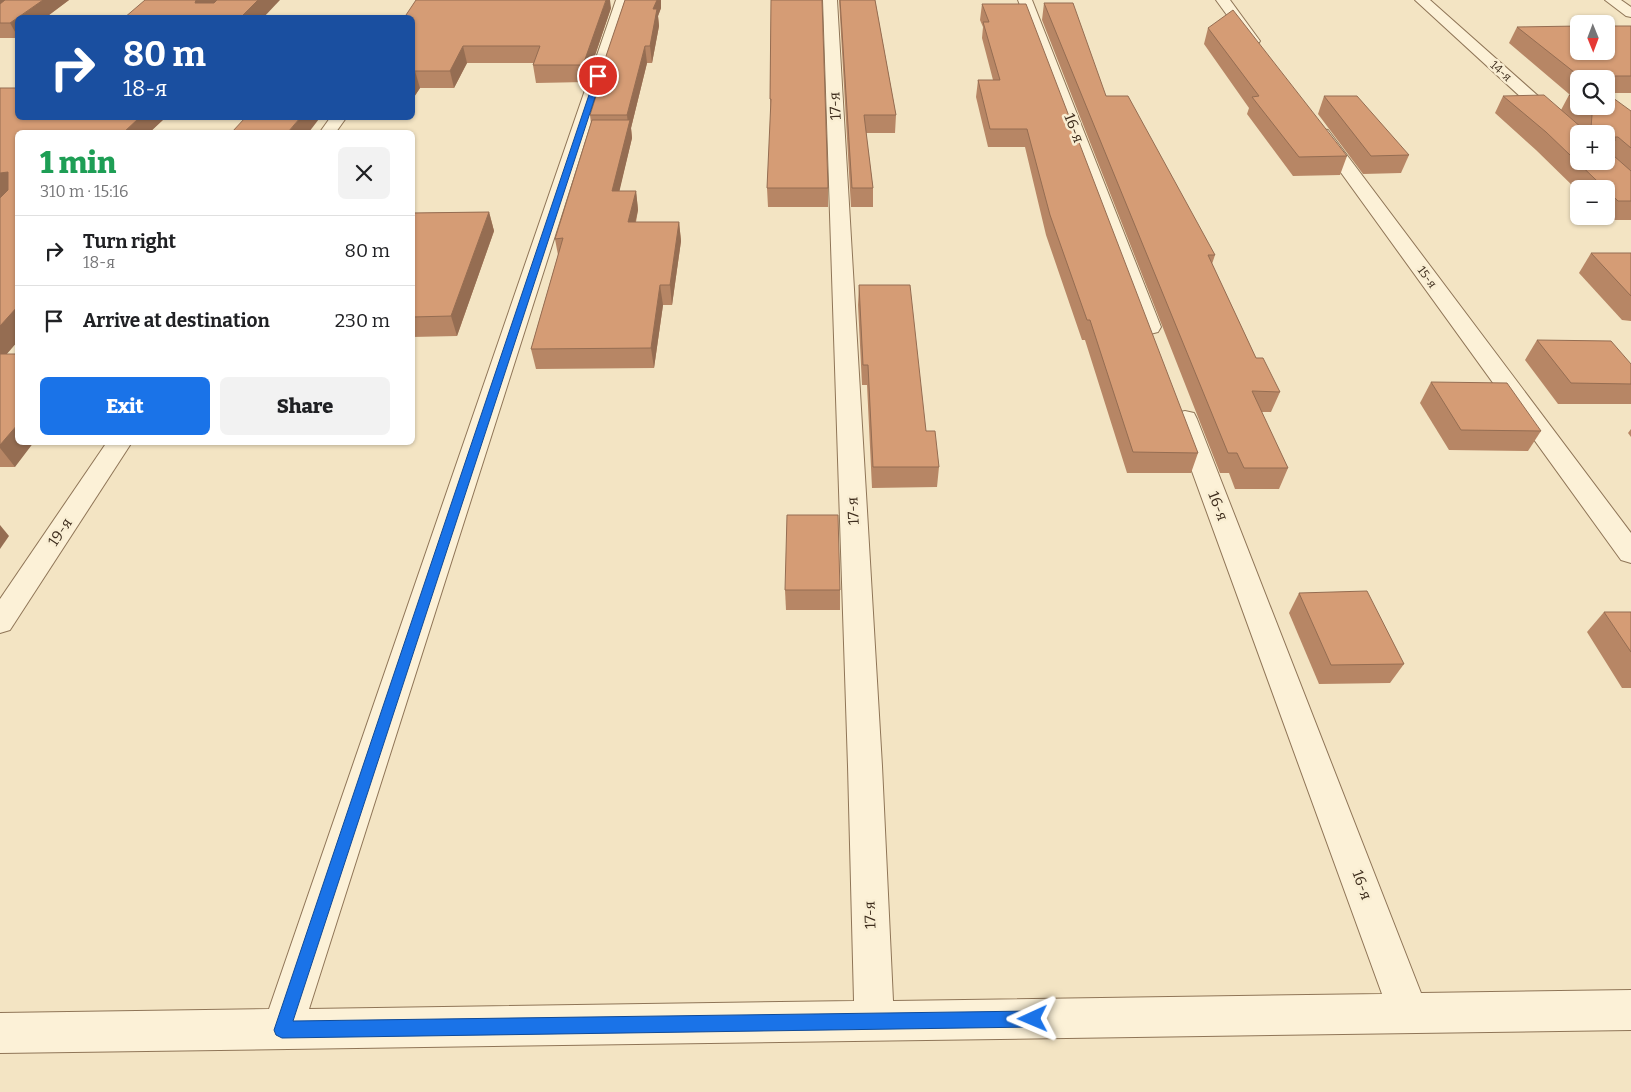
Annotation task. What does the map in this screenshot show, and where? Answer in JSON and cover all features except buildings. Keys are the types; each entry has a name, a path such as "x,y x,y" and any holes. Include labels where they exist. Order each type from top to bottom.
{"street":[{"path":"282,1030 623,0"},
{"name":"17-я","path":"830,0 865,766 874,1021"},
{"name":"16-я","path":"1025,0 1157,345"},
{"path":"1223,0 1264,56"},
{"name":"14-я","path":"1422,0 1570,133"},
{"path":"1612,0 1631,13"},
{"name":"15-я","path":"1312,120 1631,553"},
{"name":"16-я","path":"1178,401 1410,1014"},
{"name":"19-я","path":"0,622 118,445"},
{"path":"0,1033 1631,1010"}],"route":[{"path":"598,76 282,1030 1033,1019"}]}
